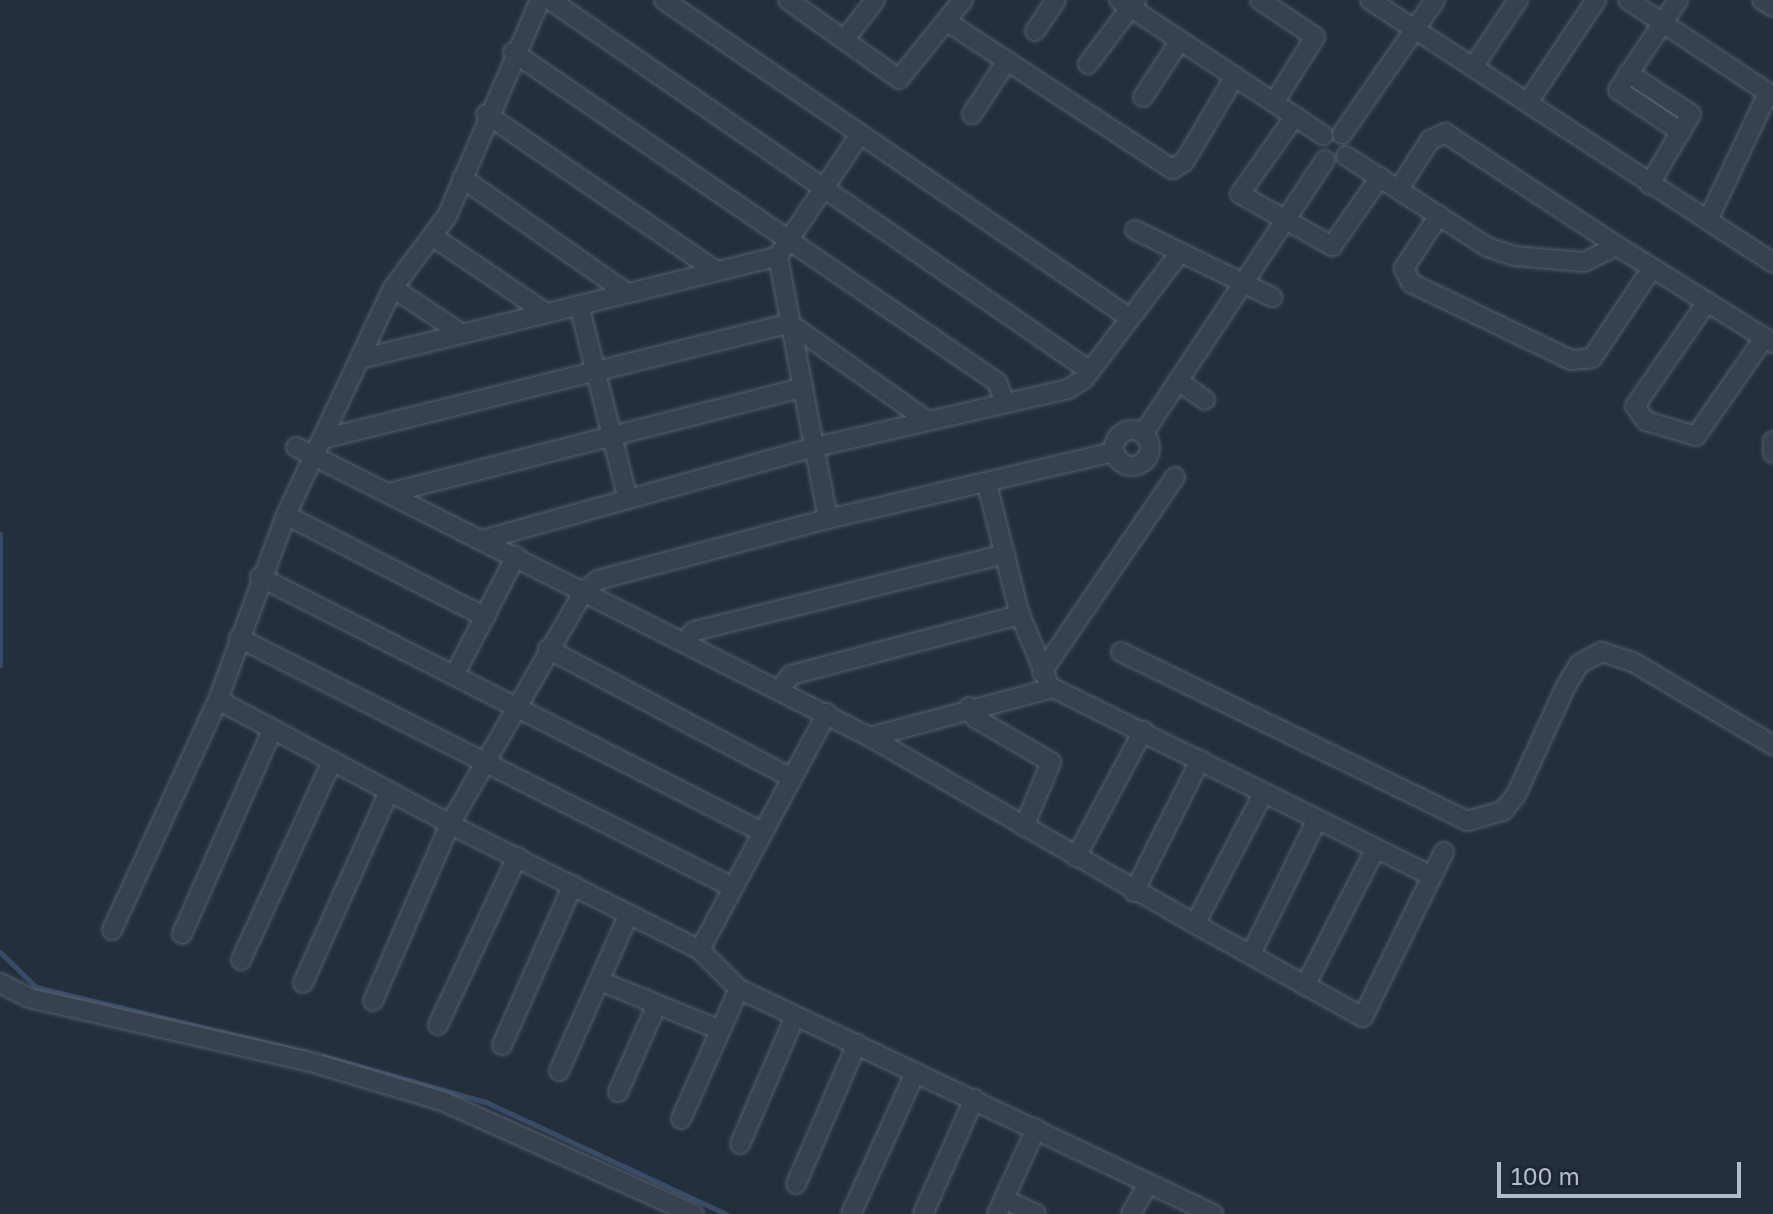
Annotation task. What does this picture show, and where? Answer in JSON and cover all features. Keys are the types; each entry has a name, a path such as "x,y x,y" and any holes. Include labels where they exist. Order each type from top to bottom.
{"street":[{"path":"112,930 218,700 260,577 286,515 326,438 393,288 435,238 513,52 540,0"},
{"path":"550,0 1090,371"},
{"path":"664,0 859,136 1130,318"},
{"path":"845,39 875,0"},
{"path":"790,1 899,79 949,23 963,0"},
{"path":"1035,31 1056,0"},
{"path":"1260,0 1315,37 1275,101"},
{"path":"1370,0 1649,185 1770,254"},
{"path":"1325,160 1317,146 1333,135 1435,0"},
{"path":"1473,67 1518,0"},
{"path":"1528,102 1596,0"},
{"path":"1628,0 1770,94 1708,220"},
{"path":"1678,0 1618,90 1681,132"},
{"path":"1762,0 1773,7"},
{"path":"1088,64 1129,3 1179,42 1295,116 1333,135 1346,156 1400,187 1487,247 1534,261 1584,262 1617,246"},
{"path":"949,23 1172,169 1184,162 1235,76"},
{"path":"1143,97 1179,42"},
{"path":"513,52 783,248 997,382 1005,403"},
{"path":"972,114 1007,61"},
{"path":"1628,73 1691,114 1649,185"},
{"path":"486,114 716,271"},
{"path":"1295,116 1240,194 1339,249 1380,177"},
{"path":"1400,187 1430,140 1445,133 1705,305 1769,340 1696,436 1646,421 1635,406 1705,305"},
{"path":"360,359 716,271 783,248 859,136"},
{"path":"1143,434 1325,160 1346,156"},
{"path":"462,178 627,293"},
{"path":"1439,215 1404,268 1411,283 1571,360 1592,358 1652,268"},
{"path":"1135,230 1241,285 1272,297"},
{"path":"435,238 546,313"},
{"path":"783,248 789,323 811,448 828,519"},
{"path":"482,540 627,496 811,448 1068,389 1090,371 1179,254"},
{"path":"393,288 462,334"},
{"path":"579,305 627,496"},
{"path":"326,438 789,323 928,421"},
{"path":"1178,381 1205,400"},
{"path":"389,493 801,388"},
{"path":"373,1001 450,824 548,649 584,591 598,580 828,519 1114,452 1125,431 1143,434 1160,469"},
{"path":"1773,441 1773,453"},
{"path":"296,447 827,713 1134,892 1363,1017 1444,852"},
{"path":"1114,452 1130,467 1160,469"},
{"path":"1042,672 1160,469"},
{"path":"987,484 1020,615 1042,672 1053,688 1431,876"},
{"path":"286,515 485,617"},
{"path":"685,641 694,631 1005,554"},
{"path":"455,674 516,556"},
{"path":"260,577 762,832"},
{"path":"780,689 791,675 1020,615"},
{"path":"239,638 732,887"},
{"path":"548,649 792,778"},
{"path":"1121,652 1467,821 1503,811 1516,795 1579,664 1602,652 1633,662 1773,745"},
{"path":"870,737 969,707 1053,688"},
{"path":"218,700 450,824 700,950 739,989 1207,1213"},
{"path":"969,707 975,718 1051,762 1024,827"},
{"path":"700,950 827,713"},
{"path":"182,934 273,729"},
{"path":"1076,857 1143,731"},
{"path":"1134,892 1200,760"},
{"path":"241,960 332,761"},
{"path":"303,983 389,792"},
{"path":"1195,924 1263,794"},
{"path":"1251,954 1317,820"},
{"path":"1305,986 1376,848"},
{"path":"438,1025 517,857"},
{"path":"502,1045 573,885"},
{"path":"559,1071 629,914"},
{"path":"600,981 720,1030"},
{"path":"0,983 29,998 307,1061 442,1101 694,1214"},
{"path":"681,1119 739,989"},
{"path":"618,1092 657,1004"},
{"path":"740,1144 795,1016"},
{"path":"796,1184 857,1044"},
{"path":"851,1214 915,1073"},
{"path":"923,1214 974,1099"},
{"path":"1036,1129 1000,1206 1036,1214"},
{"path":"1131,1214 1148,1183"}],"waterway":[{"path":"0,534 0,665"},
{"path":"0,952 36,987 305,1052"},
{"path":"323,1056 486,1102 726,1214"}]}
